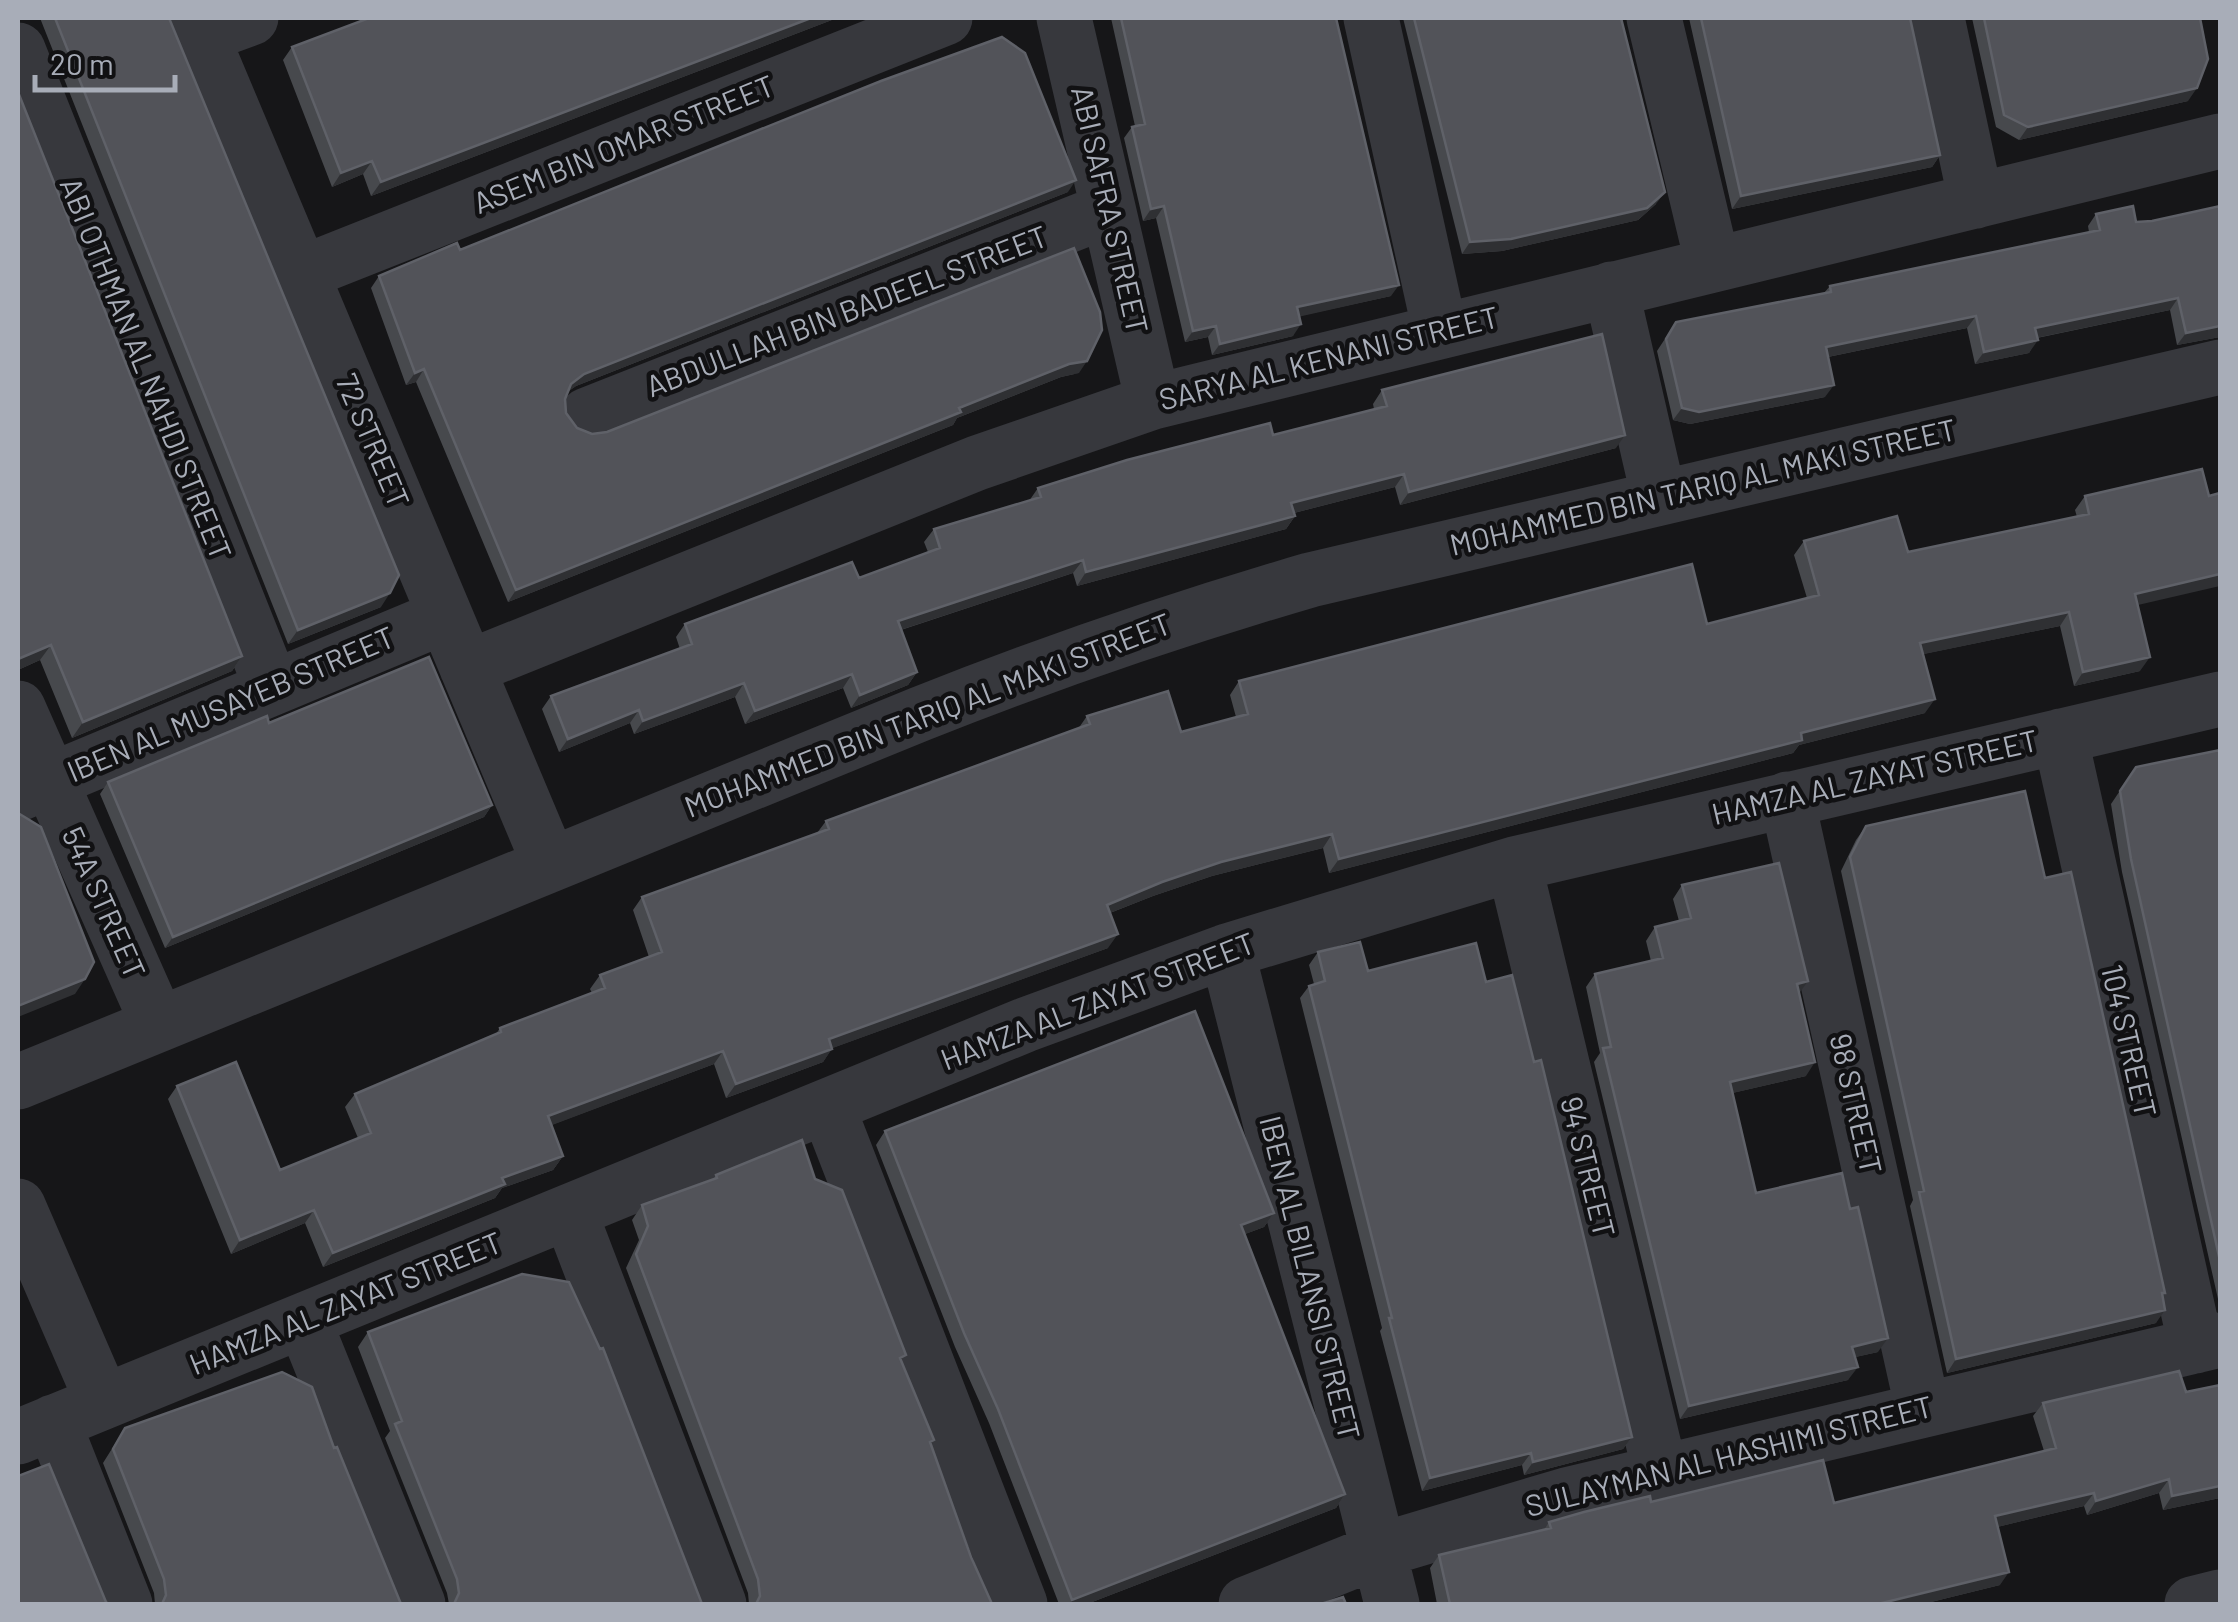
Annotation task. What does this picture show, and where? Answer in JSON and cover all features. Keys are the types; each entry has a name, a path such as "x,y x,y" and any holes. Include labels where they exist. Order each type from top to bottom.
{"street":[{"name":"ASEM BIN OMAR STREET","path":"302,273 945,18"},
{"name":"ABI SAFRA STREET","path":"1064,18 1154,402"},
{"path":"1370,18 1440,331"},
{"path":"1654,18 1713,265"},
{"path":"1937,18 1976,201"},
{"name":"72 STREET","path":"215,24 302,273 550,864"},
{"name":"ABI OTHMAN AL NAHDI STREET","path":"18,50 272,688"},
{"name":"SARYA AL KENANI STREET","path":"467,668 977,463 1154,402 2220,141"},
{"name":"ABDULLAH BIN BADEEL STREET","path":"586,414 1108,210"},
{"path":"1612,290 1659,498"},
{"name":"MOHAMMED BIN TARIQ AL MAKI STREET","path":"18,1082 1047,664 1178,618 1310,580 2220,367"},
{"name":"IBEN AL MUSAYEB STREET","path":"33,787 445,616"},
{"name":"HAMZA AL ZAYAT STREET","path":"35,1430 1025,1025 1227,950 1514,864 2220,699"},
{"name":"54A STREET","path":"18,708 33,787 158,1024"},
{"name":"104 STREET","path":"2060,736 2208,1343"},
{"name":"98 STREET","path":"1786,799 1923,1410"},
{"name":"94 STREET","path":"1514,864 1660,1471"},
{"name":"IBEN AL BILANSI STREET","path":"1227,950 1392,1604"},
{"path":"828,1108 1020,1604"},
{"path":"18,1206 103,1402"},
{"path":"570,1213 719,1604"},
{"path":"304,1321 418,1604"},
{"name":"SULAYMAN AL HASHIMI STREET","path":"1246,1604 1378,1551 1566,1494 2208,1343"},
{"path":"35,1430 125,1604"},
{"path":"2192,1604 2220,1598"}],"building":[{"path":"55,18 169,18 399,575 390,593 298,630"},
{"path":"369,18 811,18 381,182 372,161 341,173 292,47"},
{"path":"1121,18 1336,18 1399,285 1297,307 1301,324 1220,344 1216,326 1193,331 1164,206 1151,209 1132,127 1145,124"},
{"path":"1414,18 1621,18 1665,192 1647,208 1511,239 1470,242"},
{"path":"1701,18 1910,18 1940,155 1741,196"},
{"path":"1984,18 2200,18 2208,59 2197,88 2028,127 2004,115"},
{"path":"1002,37 1025,53 1076,180 584,374 571,384 565,399 566,413 577,428 592,434 607,432 1074,248 1100,312 1102,330 1087,361 1069,364 959,408 961,412 516,590 424,369 415,373 379,276 457,243 460,250 881,81"},
{"path":"18,92 242,656 83,722 51,645 18,659"},
{"path":"2133,206 2136,222 2220,206 2220,326 2186,333 2178,298 2035,328 2038,340 1984,352 1976,316 1826,347 1834,385 1699,412 1682,408 1666,339 1676,322 1831,292 1830,286 2100,230 2096,214"},
{"path":"1602,334 1625,435 1409,492 1404,474 1291,503 1295,516 1086,572 1083,560 898,621 917,672 860,695 852,674 755,711 744,683 643,721 639,710 568,739 551,696 692,644 685,624 852,562 859,578 940,548 934,529 1041,497 1038,488 1270,423 1273,435 1387,406 1382,390"},
{"path":"2202,469 2209,496 2220,493 2220,574 2135,594 2150,657 2083,672 2069,612 1920,643 1935,699 1801,733 1802,740 1339,859 1332,834 1221,862 1107,905 1118,934 829,1039 832,1049 736,1084 723,1051 548,1116 563,1156 502,1178 505,1184 333,1253 314,1210 240,1240 177,1086 236,1062 280,1170 371,1133 355,1094 501,1032 500,1028 605,988 600,975 662,952 642,897 829,829 826,821 1090,724 1087,716 1168,691 1181,732 1248,714 1239,681 1692,564 1707,624 1819,595 1804,541 1897,516 1908,552 2089,514 2085,496"},
{"path":"429,657 492,805 173,937 108,782 267,716 269,723"},
{"path":"2220,750 2220,1261 2131,859 2120,791 2136,767"},
{"path":"2025,791 2045,878 2071,872 2165,1293 2165,1310 1956,1359 1919,1192 1924,1191 1850,857 1866,826"},
{"path":"18,813 41,827 94,962 85,979 18,1006"},
{"path":"1779,863 1808,981 1797,984 1815,1062 1730,1082 1756,1193 1842,1173 1850,1209 1858,1207 1888,1338 1852,1347 1858,1367 1689,1406 1603,1048 1611,1047 1595,974 1663,958 1655,927 1691,918 1682,885"},
{"path":"1360,942 1368,971 1476,943 1486,982 1512,975 1534,1062 1541,1060 1632,1437 1533,1462 1531,1453 1430,1478 1309,986 1325,981 1318,952"},
{"path":"1195,1011 1274,1213 1241,1225 1345,1494 1072,1600 885,1131"},
{"path":"802,1140 815,1179 842,1190 906,1355 900,1358 934,1440 930,1442 971,1557 992,1604 756,1604 760,1596 758,1579 636,1254 648,1226 642,1205 717,1178 716,1175"},
{"path":"522,1274 569,1282 600,1349 603,1348 702,1604 454,1604 459,1593 457,1579 395,1424 402,1421 368,1332"},
{"path":"2179,1371 2186,1392 2220,1385 2220,1486 2172,1496 2169,1479 2096,1501 2094,1493 1995,1516 2009,1572 1878,1604 1450,1604 1439,1555 1551,1528 1549,1522 1584,1512 1650,1496 1651,1502 1823,1460 1834,1503 2056,1448 2043,1403"},
{"path":"282,1372 312,1387 401,1604 162,1604 166,1595 164,1579 113,1449 125,1428"},
{"path":"49,1464 108,1604 18,1604 18,1476"},
{"path":"1343,1597 1346,1604 1321,1604"}]}
